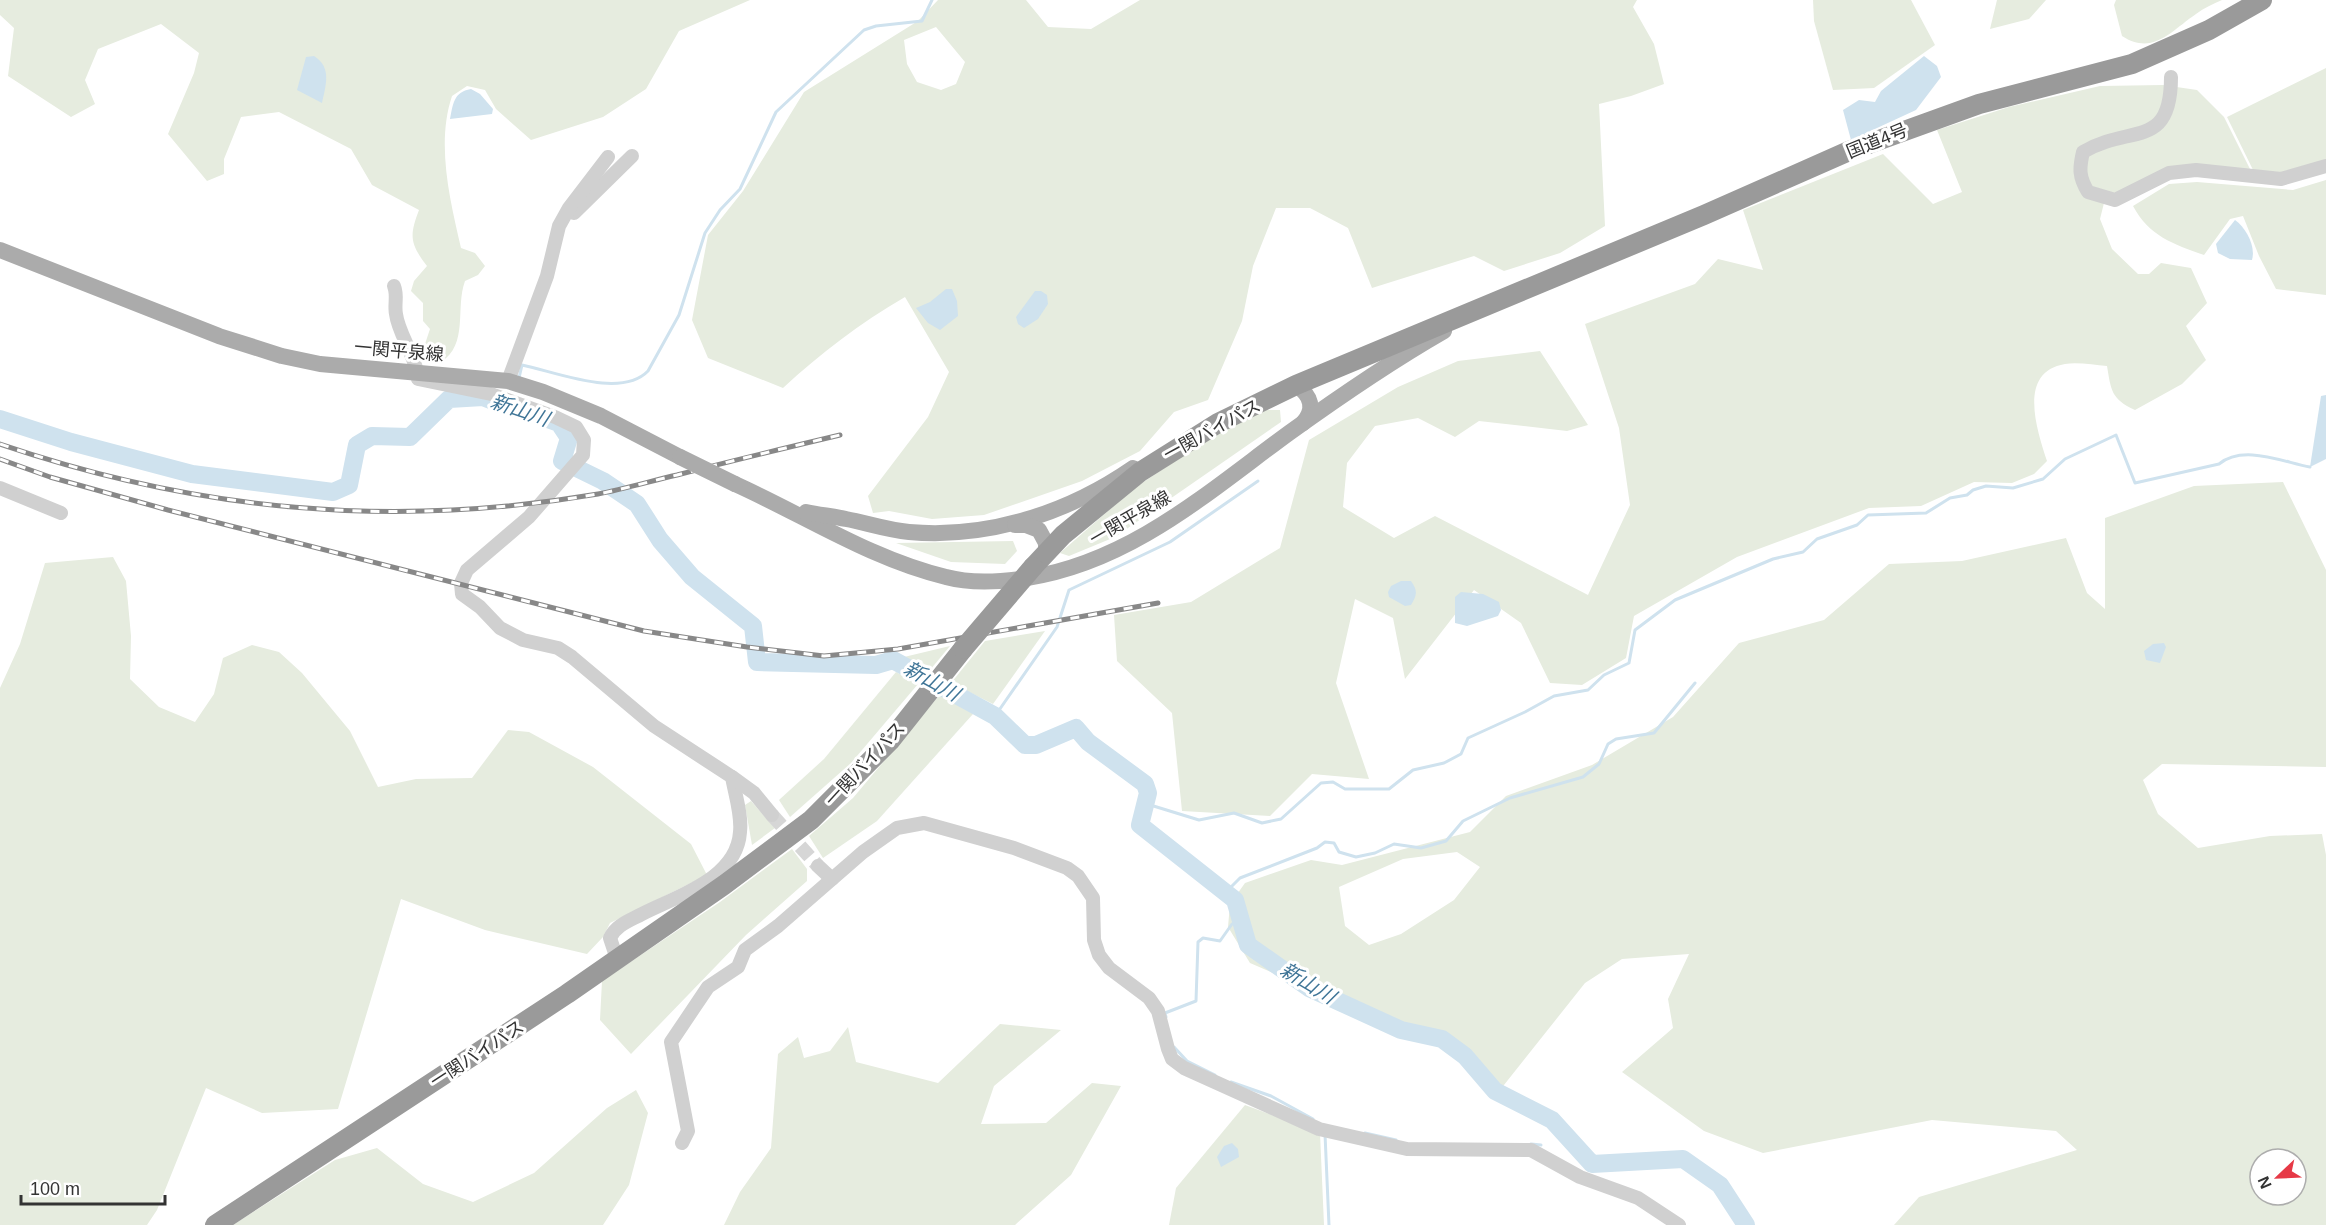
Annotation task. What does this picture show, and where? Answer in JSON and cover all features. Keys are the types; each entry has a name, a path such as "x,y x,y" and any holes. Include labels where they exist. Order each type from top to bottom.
{"highway":[{"name":"国道4号","path":"1496,300 1905,129 1979,104 2121,67 2165,52 2210,30 2262,0"},
{"name":"一関バイパス","path":"214,1225 617,959 724,885 811,820 890,741 963,649 1063,535 1140,472 1218,423 1296,385 1496,300"}],"main road":[{"name":"一関平泉線","path":"0,250 251,348 320,364 508,381 601,416 830,531 896,561 948,578 1006,581 1054,574 1112,554 1154,531 1401,356 1496,300"},
{"path":"1296,385 1304,390 1311,404 1310,414 1302,424"},
{"name":"一関平泉線","path":"1009,525 1060,508 1090,494 1179,438 1218,423"},
{"name":"一関平泉線","path":"787,508 909,532 969,531 1026,525 1039,530 1046,543 1040,560"}],"street":[{"path":"2171,77 2170,105 2164,120 2156,129 2102,141 2083,152 2079,168 2081,180 2088,192 2115,200 2169,173 2196,170 2282,179 2326,166"},
{"path":"559,226 632,156"},
{"path":"508,381 548,276 559,226 569,208 608,157"},
{"path":"394,286 397,293 396,316 415,359 411,372 419,380 491,394 555,417 576,428 584,440 583,455 528,517 467,570 461,583 462,594 480,607 500,628 523,640 558,648 572,657 654,726 754,793 772,815"},
{"path":"0,488 61,513"},
{"path":"617,959 610,938 619,926 700,885 727,866 740,840 741,829 732,777"},
{"path":"682,1143 688,1131 671,1042 708,987 738,967 745,950 778,926 832,879 897,828 924,823 974,835 1067,868 1088,887 1093,898 1094,940 1099,955 1109,968 1149,998 1158,1011 1172,1059 1184,1068 1319,1129 1407,1149 1531,1149 1580,1177 1638,1198 1679,1225"},
{"path":"818,866 832,879"}],"shaded area":[{"path":"0,0 750,0 679,31 646,89 603,117 531,140 496,109 485,90 467,86 452,96 447,114 445,153 453,211 461,248 475,253 485,266 478,275 465,281 458,336 450,354 441,362 428,355 425,344 430,329 423,321 423,303 411,291 414,281 427,266 417,252 413,240 419,210 372,185 351,149 279,112 241,117 224,159 224,174 207,181 168,134 194,73 199,53 161,24 98,49 85,80 95,104 71,117 8,76 14,28 0,15"},
{"path":"938,0 1026,0 1048,27 1091,29 1140,0 1637,0 1633,7 1654,44 1664,84 1599,104 1605,226 1560,253 1504,271 1474,256 1372,288 1348,228 1310,208 1276,208 1253,266 1242,321 1208,400 1174,412 1140,451 1082,481 984,515 932,519 889,511 873,513 868,496 928,417 949,372 905,297 841,339 783,388 708,358 692,320 708,235 743,191 804,92 918,21","holes":["936,27 965,62 956,84 941,90 917,82 907,64 904,40"]},
{"path":"1813,0 1911,0 1935,45 1874,88 1833,90 1814,21"},
{"path":"1997,0 2046,0 2029,19 1990,29"},
{"path":"2116,0 2222,0 2199,12 2161,39 2143,43 2122,36 2114,5"},
{"path":"2326,68 2326,169 2256,176 2227,117"},
{"path":"2163,85 2197,90 2224,117 2253,175 2177,169 2105,199 2100,219 2112,249 2138,274 2149,274 2161,263 2191,268 2207,303 2186,326 2206,360 2182,384 2135,410 2121,402 2113,393 2107,366 2070,363 2050,369 2041,378 2034,404 2047,461 2034,474 2012,483 1974,482 1921,506 1869,508 1737,557 1634,616 1626,658 1582,685 1550,683 1521,623 1474,590 1405,679 1393,618 1355,599 1336,683 1369,779 1312,774 1270,816 1182,811 1172,713 1117,661 1114,615 1191,602 1280,548 1309,440 1398,387 1458,361 1540,351 1588,425 1567,431 1479,421 1455,437 1418,418 1375,426 1347,463 1343,507 1394,538 1435,516 1588,595 1630,505 1619,428 1585,324 1695,284 1718,259 1763,270 1743,210 1883,154 1933,204 1962,192 1937,130 2009,107 2100,86"},
{"path":"2326,180 2326,295 2276,289 2259,256 2243,216 2230,219 2204,255 2172,243 2154,232 2146,225 2133,206 2169,184 2197,182 2293,190"},
{"path":"1263,410 1280,410 1281,422 1115,537 1069,556 1060,553 1133,489 1211,437"},
{"path":"2283,482 2326,570 2326,767 2162,764 2143,780 2158,814 2198,848 2270,836 2322,834 2326,855 2326,1225 1894,1225 1919,1197 2077,1150 2056,1131 1932,1120 1763,1153 1704,1131 1622,1072 1673,1028 1668,999 1689,954 1622,959 1585,983 1500,1090 1456,1042 1401,1033 1314,985 1280,976 1250,963 1228,927 1230,904 1245,883 1311,860 1342,865 1470,832 1506,796 1592,765 1673,717 1739,643 1824,620 1889,564 1962,561 2066,538 2087,593 2105,609 2105,518 2194,486","holes":["1457,852 1480,867 1454,900 1401,934 1369,945 1345,926 1339,887 1403,859"]},
{"path":"1013,541 1017,551 1005,564 951,562 896,543"},
{"path":"113,557 126,581 131,636 130,679 159,707 195,722 214,694 223,658 252,645 279,652 302,673 350,731 378,787 416,779 472,778 508,730 529,732 593,767 691,844 707,875 610,923 603,937 587,954 485,930 401,899 338,1109 262,1113 206,1088 157,1210 147,1225 0,1225 0,688 20,644 45,563"},
{"path":"1045,631 993,704 951,683 985,641"},
{"path":"950,646 930,670 904,657"},
{"path":"896,672 918,684 851,763 790,817 779,800 824,759"},
{"path":"942,692 973,714 877,821 823,858 809,836 853,798"},
{"path":"751,801 775,828 752,845 745,805"},
{"path":"792,849 807,869 807,881 746,935 631,1054 600,1020 602,981 720,902"},
{"path":"1000,1024 1061,1030 994,1086 981,1124 1046,1123 1092,1083 1121,1086 1071,1175 1015,1225 724,1225 740,1192 771,1148 778,1054 798,1037 804,1058 830,1051 848,1027 856,1062 938,1083"},
{"path":"636,1090 648,1113 629,1185 603,1225 233,1225 335,1160 377,1148 423,1184 473,1202 534,1173 607,1108"},
{"path":"1245,1105 1320,1133 1324,1225 1169,1225 1176,1188"}],"water":[{"path":"314,56 320,60 325,71 326,83 322,103 297,90 306,57"},
{"path":"1924,56 1937,66 1941,77 1916,110 1851,140 1843,110 1859,100 1875,102 1881,91"},
{"path":"471,89 480,94 493,109 492,114 450,119 457,96"},
{"path":"2235,220 2249,238 2253,249 2252,260 2230,259 2218,253 2216,244"},
{"path":"946,289 952,289 957,301 958,316 940,330 928,323 916,308 930,302"},
{"path":"1035,291 1041,291 1047,295 1048,304 1038,319 1024,328 1018,324 1016,317"},
{"path":"2326,395 2326,459 2310,467 2321,396"},
{"path":"1401,581 1411,581 1416,590 1411,605 1405,606 1389,597 1388,592 1391,586"},
{"path":"1461,592 1483,594 1499,602 1501,610 1498,616 1467,626 1455,623 1455,597"},
{"path":"2164,643 2166,647 2160,663 2146,660 2144,651 2153,644"},
{"path":"1232,1143 1238,1149 1239,1157 1221,1167 1217,1157 1224,1146"}],"waterway":[{"path":"519,378 522,365 605,383 622,383 636,379 648,371 679,315 705,233 720,210 740,189 776,112 864,30 876,26 922,21 932,0"},
{"name":"新山川","path":"0,419 71,442 192,474 333,492 349,485 357,445 372,436 410,437 449,399 483,397 496,402"},
{"name":"新山川","path":"542,417 559,423 569,438 562,461 603,481 637,504 660,540 692,577 753,626 757,662 876,665 893,660 995,716 1025,745 1036,745 1076,728 1088,742 1145,784 1148,793 1140,825 1235,900 1248,945 1309,988 1401,1030 1442,1039 1465,1056 1495,1091 1552,1120 1592,1164 1683,1159 1720,1185 1746,1225"},
{"path":"1147,804 1199,820 1234,813 1262,823 1281,819 1321,783 1333,782 1345,789 1389,789 1413,770 1444,763 1461,754 1468,738 1554,696 1588,690 1604,675 1629,663 1635,630 1675,600 1773,559 1803,552 1817,539 1857,525 1868,515 1926,513 1950,498 1967,495 1973,490 1986,486 2013,488 2043,479 2065,459 2116,435 2135,483 2219,464 2240,455 2263,456 2310,467"},
{"path":"995,716 1057,627 1069,590 1170,542 1258,481"},
{"path":"1226,892 1240,878 1317,848 1325,842 1334,843 1339,852 1356,857 1375,853 1394,844 1421,848 1446,841 1463,821 1510,798 1583,777 1599,764 1608,744 1616,739 1654,733 1695,683"},
{"path":"1166,1017 1165,1013 1196,1001 1198,942 1203,938 1220,941 1232,924 1241,920"},
{"path":"1174,1047 1187,1061 1215,1075"},
{"path":"1231,1082 1271,1096 1313,1119"},
{"path":"1365,1133 1396,1140"},
{"path":"1325,1134 1329,1225"},
{"path":"1531,1144 1541,1145"}],"tunnel":[{"path":"772,815 818,866"}],"railway":[{"path":"0,444 74,467 148,485 221,498 296,507 370,511 445,510 521,505 598,494 840,435"},
{"path":"0,459 50,477 168,510 644,631 747,647 824,656 898,649 1158,603"}]}
